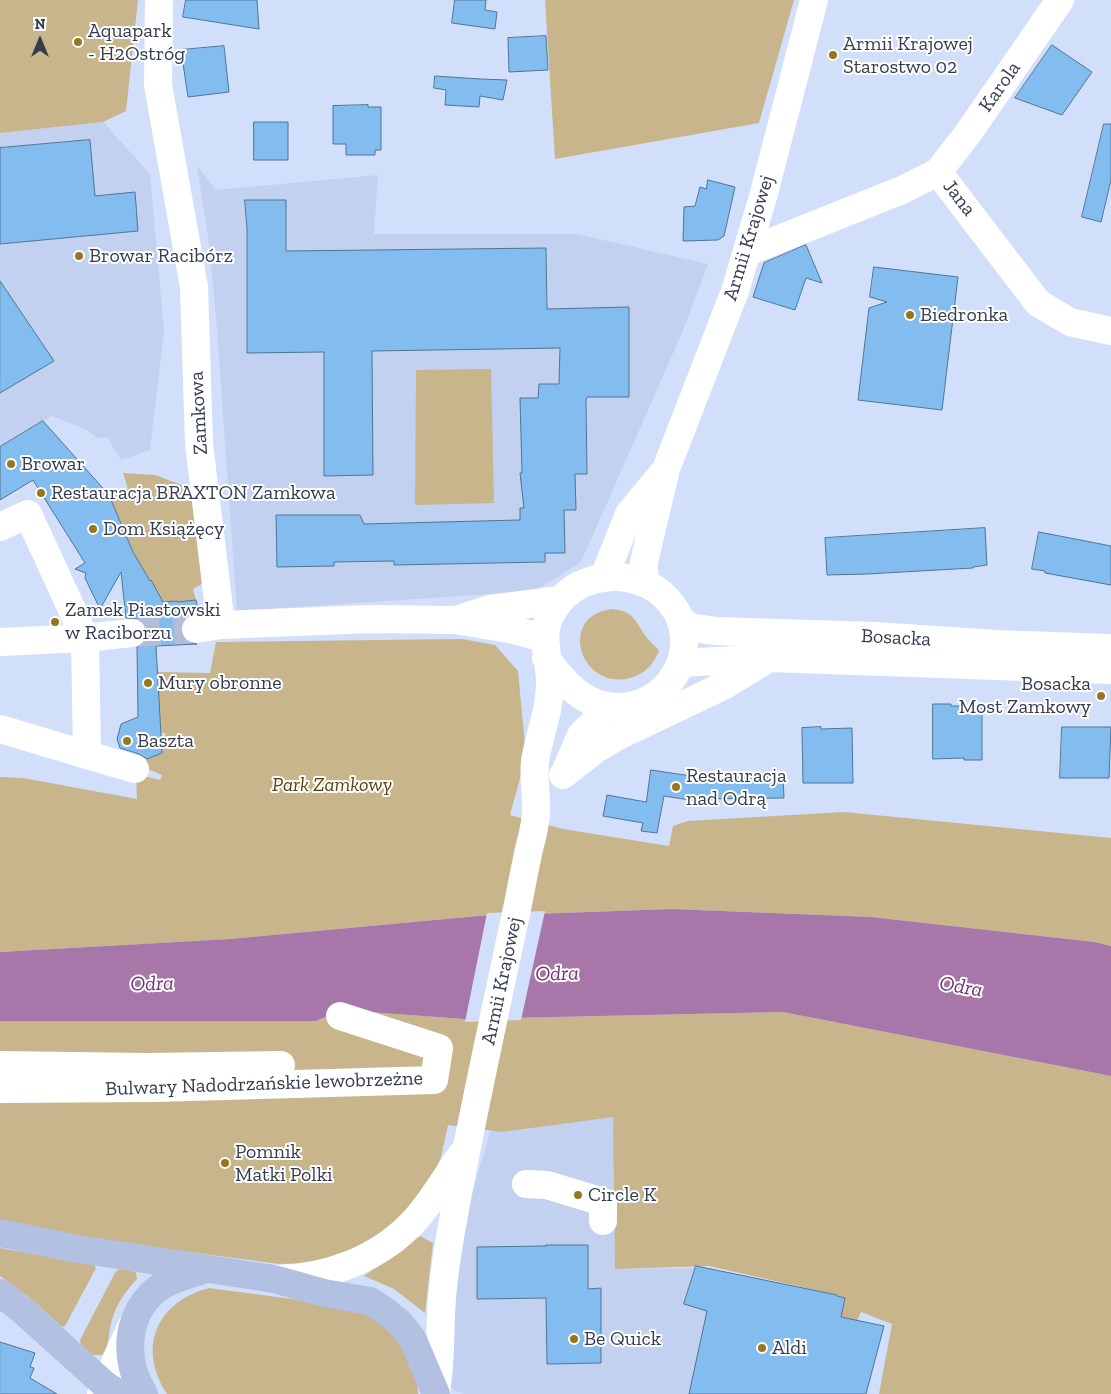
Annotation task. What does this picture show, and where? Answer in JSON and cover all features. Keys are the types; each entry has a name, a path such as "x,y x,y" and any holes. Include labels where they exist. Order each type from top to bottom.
{"main road":[{"path":"0,1233 72,1248 274,1279 324,1293 370,1301 401,1324 413,1340 436,1393"},
{"path":"144,1394 136,1379 131,1361 130,1336 132,1325 143,1304 161,1286 172,1280 208,1268"},
{"path":"0,1293 61,1344 108,1391"}],"street":[{"name":"Zamkowa","path":"159,0 158,85 194,287 199,444 209,627 371,619 454,620 509,629 545,648"},
{"name":"Armii Krajowej","path":"644,583 644,562 666,469 735,291 814,0"},
{"name":"Karola","path":"938,172 969,132 1060,0"},
{"name":"Jana","path":"747,252 902,190 938,172 1038,303 1070,322 1111,331"},
{"name":"Armii Krajowej","path":"604,577 629,514 666,469"},
{"path":"0,527 28,514 85,638 87,755"},
{"path":"618,576 644,583 654,588 670,603 682,622 685,642 681,663 673,678 651,699 637,704 610,707 595,703 572,689 557,673 545,648 546,624 560,600 580,584 604,577 618,576"},
{"name":"Zamkowa","path":"454,620 490,609 560,600"},
{"name":"Bosacka","path":"682,622 693,628 716,631 876,636 995,644 1111,648"},
{"path":"0,642 85,638 132,633"},
{"name":"Armii Krajowej","path":"436,1393 446,1265 470,1134 536,815 535,763 550,681 545,648"},
{"path":"564,775 596,749 620,735 725,686 770,658"},
{"name":"Bosacka","path":"681,663 770,658 1111,670"},
{"name":"Armii Krajowej","path":"536,815 564,775 581,735 610,707"},
{"path":"0,729 135,769"},
{"path":"340,1016 439,1048 437,1063"},
{"name":"Bulwary Nadodrzańskie lewobrzeżne","path":"0,1065 147,1067 437,1063 434,1080 156,1088 0,1089"},
{"name":"Armii Krajowej","path":"274,1279 307,1277 330,1272 355,1263 382,1248 415,1220 470,1134"},
{"path":"526,1184 547,1184 602,1202 602,1221"},
{"path":"108,1391 132,1325"}],"shaded area":[{"name":"Browar Racibórz","path":"103,122 150,174 164,331 150,450 121,460 107,437 98,438 85,429 52,416 10,441 0,500 0,133"},
{"path":"197,166 216,190 378,175 374,234 577,234 708,264 682,333 581,562 535,591 237,611 216,316 208,237"},
{"path":"614,1116 615,1269 709,1268 837,1295 814,1394 464,1394 448,1387 450,1333 463,1224 491,1130 502,1132"}],"green space":[{"path":"0,0 138,0 126,111 103,122 0,133"},
{"path":"545,0 794,0 759,123 555,159"},
{"path":"491,369 494,503 415,505 416,370"},
{"path":"123,473 155,475 193,489 203,583 193,589 196,600 159,602 158,594 151,580 138,563 109,495 128,489"},
{"path":"612,609 631,615 659,651 648,668 630,678 613,679 599,674 588,664 582,651 580,637 584,625 595,615"},
{"name":"Park Zamkowy","path":"462,639 495,645 518,671 526,756 510,815 563,829 669,846 673,826 688,821 844,812 1111,838 1111,946 1095,942 871,917 672,909 478,916 230,939 0,952 0,777 23,778 137,799 136,774 160,780 162,775 143,767 147,759 162,753 161,743 166,742 165,733 161,733 157,672 210,673 216,642"},
{"path":"342,1010 464,1019 783,1012 1111,1076 1111,1394 879,1394 892,1324 861,1312 825,1394 829,1332 837,1295 709,1266 615,1269 613,1117 502,1132 448,1125 441,1157 432,1179 391,1228 348,1251 310,1263 279,1264 108,1241 0,1222 0,1021 316,1021"},
{"path":"420,1236 433,1243 425,1313 394,1289 364,1276"},
{"path":"0,1248 94,1265 96,1268 65,1326 62,1327 31,1299 0,1276"},
{"path":"121,1269 136,1272 137,1279 125,1293 116,1309 105,1351 102,1355 93,1355 81,1345 80,1340 116,1271"},
{"path":"209,1288 360,1308 395,1332 417,1378 418,1394 167,1394 158,1377 153,1360 153,1344 157,1329 176,1304 191,1295"}],"water":[{"name":"Odra","path":"672,909 871,917 1095,942 1111,946 1111,1076 783,1012 464,1019 342,1010 316,1021 0,1021 0,952 230,939 478,916"}],"pier":[{"path":"545,911 521,1020 465,1022 487,913"}],"building":[{"path":"186,0 257,0 259,29 183,17"},
{"path":"455,0 486,0 485,10 497,12 495,29 452,23"},
{"path":"546,36 548,70 509,72 508,38"},
{"path":"1052,45 1092,72 1062,115 1015,98"},
{"path":"224,46 229,92 188,97 181,50"},
{"path":"435,76 507,80 503,100 480,96 479,107 445,105 446,90 434,88"},
{"path":"368,105 368,107 381,107 381,150 375,150 375,155 346,155 346,144 333,144 333,106"},
{"path":"254,122 288,122 288,160 254,160"},
{"path":"1104,124 1111,124 1111,180 1101,222 1082,217"},
{"path":"90,140 95,196 135,192 138,231 0,244 0,148"},
{"path":"708,180 735,187 724,236 718,240 683,241 684,207 695,206 700,187 706,189"},
{"path":"245,200 286,200 286,251 546,248 547,309 629,307 629,397 587,397 587,474 575,474 576,510 564,510 565,553 545,553 545,562 394,565 394,561 334,562 334,566 277,567 276,515 360,515 364,524 520,520 520,508 524,508 520,473 522,473 520,398 538,398 539,384 559,384 560,348 372,351 373,475 324,476 324,352 247,353 247,229"},
{"path":"806,245 822,283 806,278 795,310 753,297 764,263"},
{"name":"Biedronka","path":"874,267 958,277 942,410 858,400 869,308 887,302 870,297"},
{"path":"0,281 54,361 0,393"},
{"path":"43,421 109,495 133,552 163,602 196,600 199,613 186,617 181,624 181,631 184,639 190,643 197,644 156,646 162,753 147,759 139,754 120,748 117,739 121,724 138,717 137,647 146,640 148,632 145,624 139,619 126,618 121,572 100,609 85,578 86,573 75,569 85,563 33,480 0,500 0,447"},
{"path":"985,528 987,565 973,568 827,575 825,538"},
{"path":"1039,532 1111,546 1111,585 1032,569"},
{"path":"933,704 982,706 982,760 964,760 964,758 933,759"},
{"path":"821,727 821,729 852,728 853,783 803,783 802,728"},
{"path":"1062,727 1111,727 1109,778 1060,778"},
{"path":"651,770 705,778 783,776 784,798 703,799 703,802 664,796 657,833 641,831 643,823 603,816 607,795 646,802"},
{"path":"588,1245 588,1289 601,1288 601,1363 547,1364 546,1298 477,1299 477,1247"},
{"name":"Aldi","path":"696,1266 837,1295 845,1298 841,1317 884,1326 866,1394 689,1394 707,1311 684,1304"},
{"path":"0,1342 35,1353 30,1367 34,1368 30,1378 57,1394 0,1394"}],"tunnel":[{"path":"132,633 196,629"}],"place":[{"name":"Aquapark - H2Ostróg","path":"78,42"},
{"name":"Armii Krajowej Starostwo 02","path":"833,55"},
{"name":"Browar Racibórz","path":"79,256"},
{"name":"Biedronka","path":"910,315"},
{"name":"Browar","path":"11,464"},
{"name":"Restauracja BRAXTON Zamkowa","path":"41,493"},
{"name":"Dom Książęcy","path":"93,529"},
{"name":"Zamek Piastowski w Raciborzu","path":"55,622"},
{"name":"Mury obronne","path":"148,683"},
{"name":"Bosacka Most Zamkowy","path":"1101,696"},
{"name":"Baszta","path":"127,741"},
{"name":"Restauracja nad Odrą","path":"676,787"},
{"name":"Pomnik Matki Polki","path":"225,1163"},
{"name":"Circle K","path":"578,1195"},
{"name":"Be Quick","path":"574,1339"},
{"name":"Aldi","path":"762,1348"}]}
